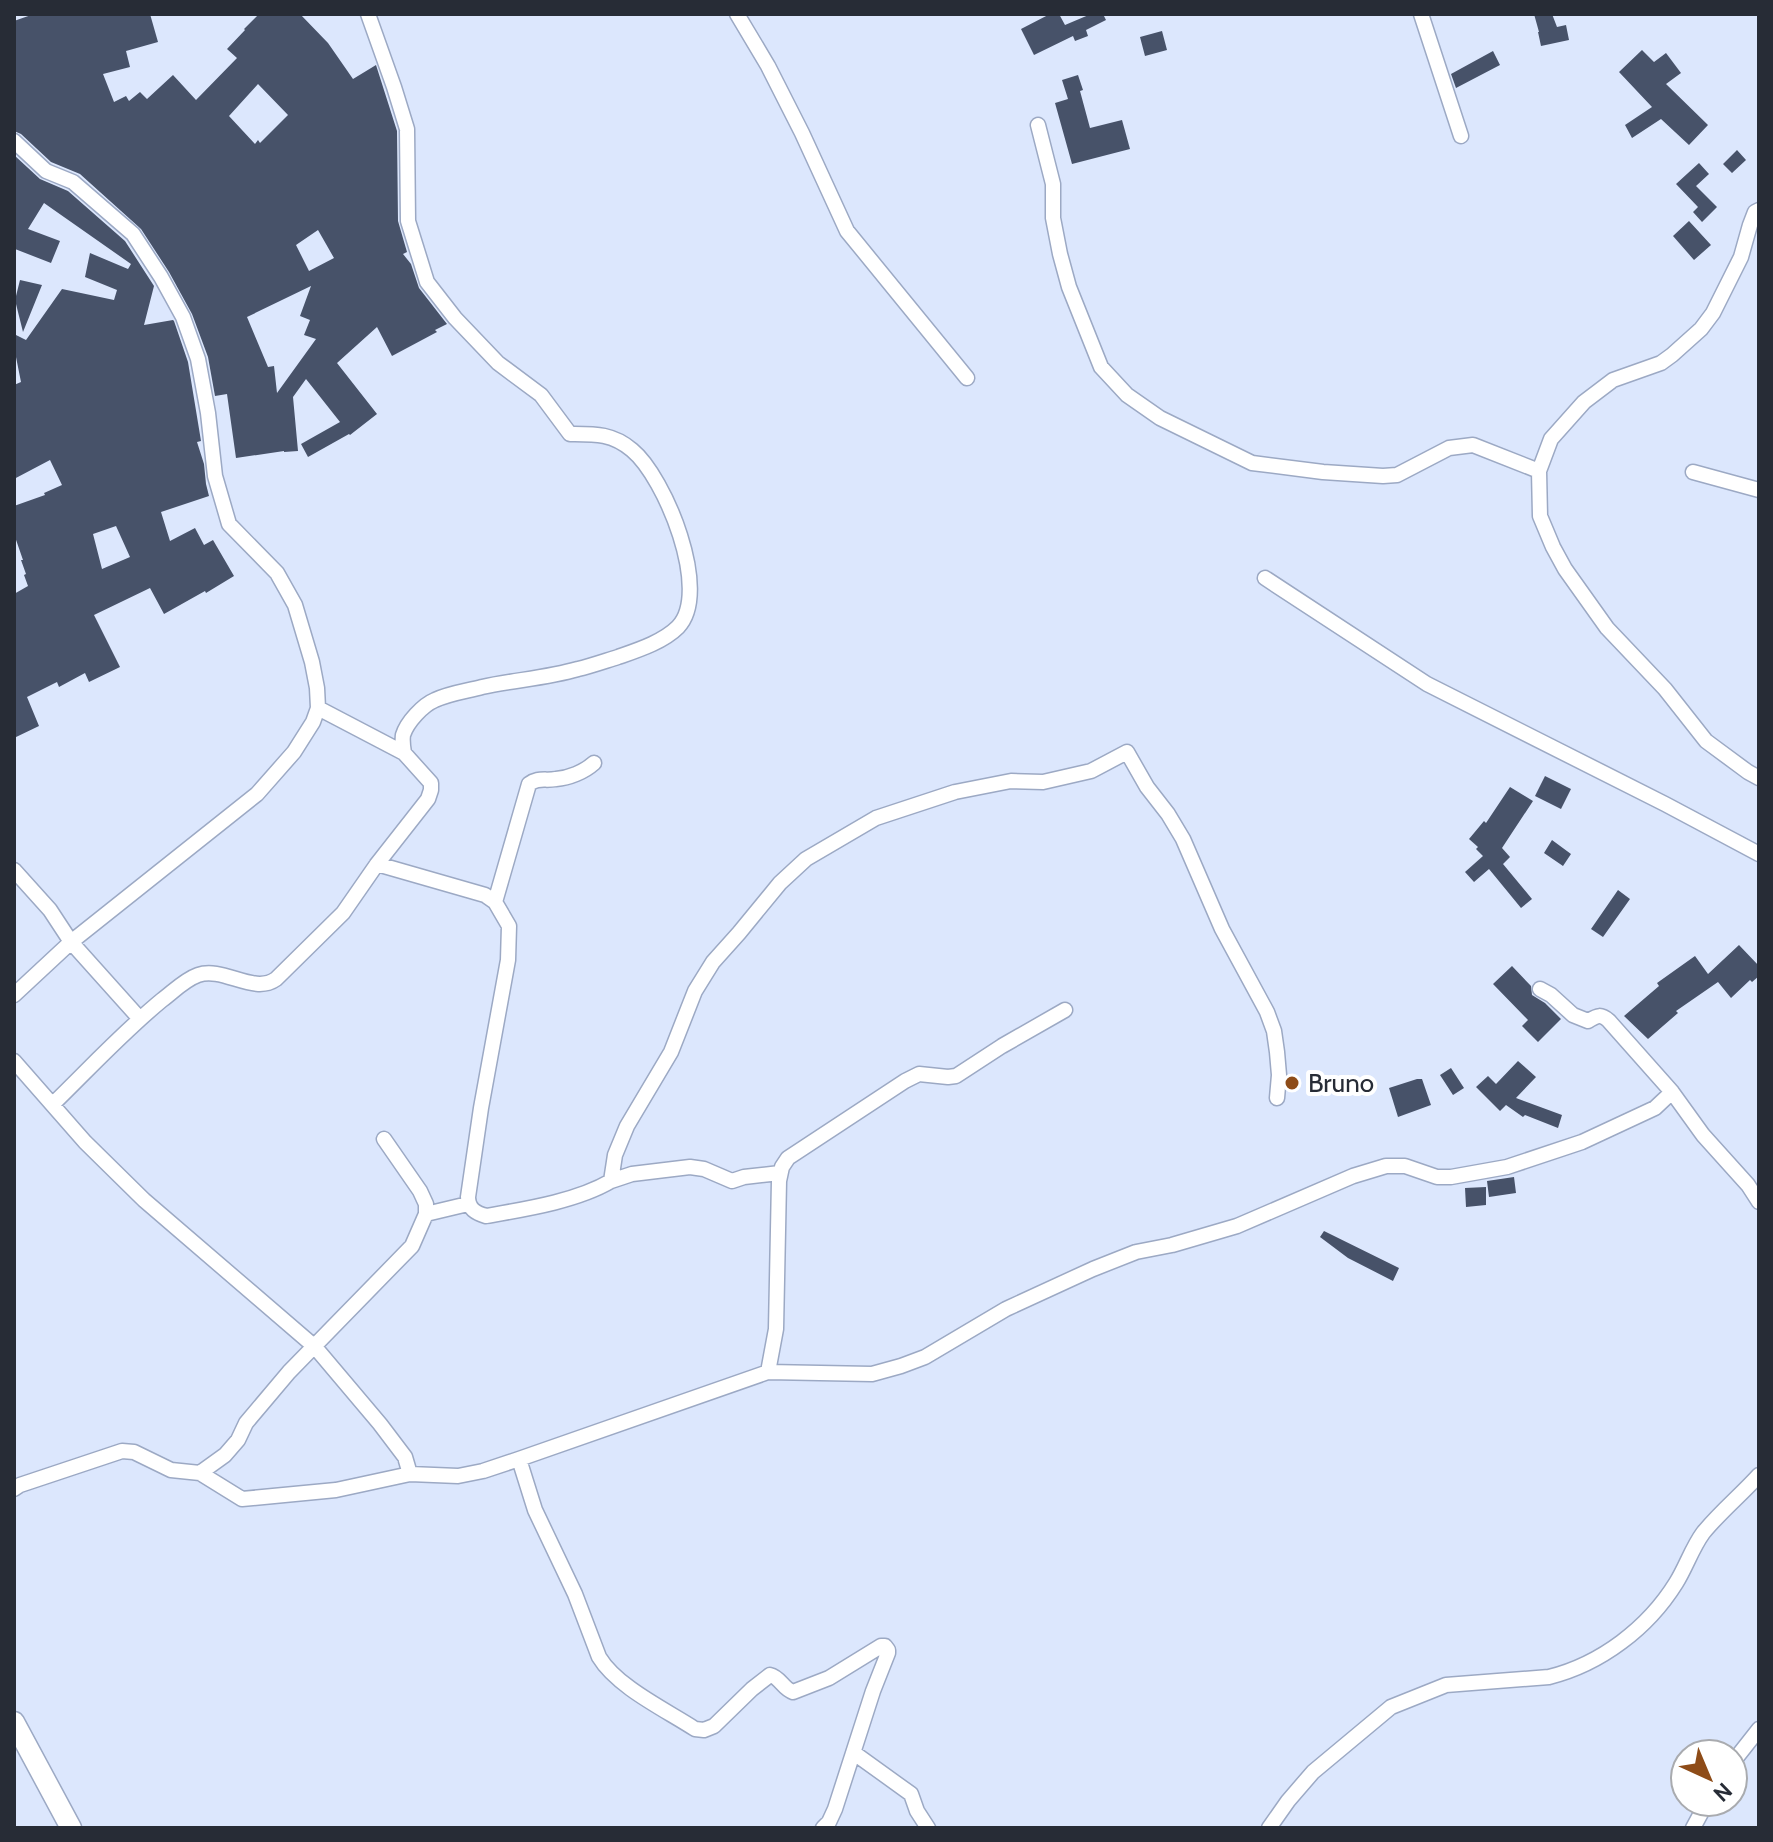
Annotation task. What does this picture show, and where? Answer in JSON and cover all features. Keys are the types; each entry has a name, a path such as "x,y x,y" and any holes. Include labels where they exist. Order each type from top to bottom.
{"main road":[{"path":"14,1722 71,1828"}],"street":[{"path":"368,14 407,129 408,221 427,282 455,318 498,363 541,395 570,434 602,434 631,449 648,467 679,530 690,602 677,628 628,654 576,670 434,700 407,726 402,742 404,753"},
{"path":"737,14 802,133 847,231 967,378"},
{"path":"1421,14 1461,136"},
{"path":"1038,125 1053,184 1053,218 1063,265 1101,367 1127,395 1160,418 1252,463 1323,472 1397,475 1449,448 1473,445 1539,471"},
{"path":"14,141 46,171 73,182 133,234 183,317 198,359 215,476 229,524 277,573 295,605 312,662 318,708 294,752 257,794 71,942 14,995"},
{"path":"1759,210 1755,212 1732,277 1701,329 1661,363 1613,380 1584,402 1551,439 1539,471 1540,516 1553,547 1607,628 1665,689 1706,741 1759,778"},
{"path":"1693,472 1759,490"},
{"path":"1265,578 1427,684 1759,854"},
{"path":"53,1104 140,1019 181,985 200,974 233,977 247,983 271,983 281,975 343,913 428,799 431,783 404,753 318,708"},
{"path":"611,1181 615,1155 627,1126 671,1052 695,991 713,962 780,883 806,859 876,818 955,792 1011,781 1043,782 1091,771 1127,752 1183,839 1222,929 1267,1012 1277,1052 1277,1098"},
{"path":"495,902 529,784 535,780 557,779 585,771 594,763"},
{"path":"377,864 485,895 495,902 509,926 508,960 481,1108 468,1204 475,1212 486,1216 570,1198 632,1174 690,1167 704,1169 732,1181 780,1173"},
{"path":"14,870 50,910 71,942 140,1019"},
{"path":"1540,989 1573,1015 1588,1021 1598,1015 1603,1016 1672,1092 1759,1202"},
{"path":"768,1372 776,1329 780,1173 788,1158 905,1081 919,1074 956,1076 1065,1010"},
{"path":"14,1061 85,1142 144,1200 315,1347 405,1457 410,1474"},
{"path":"14,1489 122,1451 134,1452 171,1470 200,1473 242,1499 336,1490 410,1474 458,1476 483,1471 768,1372 872,1374 901,1366 925,1357 1006,1309 1136,1252 1237,1226 1353,1176 1386,1166 1405,1166 1437,1177 1451,1177 1536,1158 1582,1142 1655,1108 1672,1092"},
{"path":"200,1473 225,1455 238,1440 246,1423 289,1372 412,1246 426,1214 426,1204 384,1139"},
{"path":"426,1214 468,1204"},
{"path":"519,1459 535,1510 575,1594 599,1657 617,1679 695,1729 714,1726 770,1675 793,1692 829,1678 885,1646 888,1653 832,1818 823,1828"},
{"path":"1269,1828 1313,1772 1391,1707 1446,1685 1549,1677 1590,1662 1614,1647 1640,1626 1668,1595 1701,1537 1759,1475"},
{"path":"854,1753 911,1794 928,1828"}],"building":[{"path":"34,14 150,14 158,42 126,51 130,67 103,74 114,102 126,96 129,101 140,92 147,99 173,75 196,100 237,58 227,49 259,14 300,14 328,43 353,79 376,65 397,131 398,221 407,252 403,254 411,264 419,288 447,324 392,356 377,327 337,363 377,414 350,435 308,457 301,444 340,422 306,379 293,397 298,451 236,458 227,394 215,396 208,357 192,314 141,229 80,174 51,162 14,131 14,21","holes":["258,84 288,115 260,143 258,140 255,144 229,116","318,230 334,258 309,271 296,245","311,286 300,316 310,320 304,335 316,339 277,393 274,366 268,367 247,317"]},
{"path":"1050,14 1059,14 1065,25 1091,14 1103,14 1106,20 1086,30 1088,36 1075,41 1073,36 1034,55 1021,29"},
{"path":"1534,14 1552,14 1557,27 1566,25 1569,40 1541,46"},
{"path":"1162,31 1167,50 1145,56 1140,37"},
{"path":"1642,50 1654,62 1666,53 1681,73 1666,84 1708,125 1689,145 1661,119 1632,138 1625,125 1652,107 1619,72"},
{"path":"1493,51 1500,65 1456,88 1451,74"},
{"path":"1078,75 1090,128 1122,120 1130,149 1072,164 1055,103 1068,99 1062,80"},
{"path":"1737,150 1746,160 1732,173 1723,164"},
{"path":"14,155 40,179 68,191 125,241 154,286 144,325 174,321 188,362 201,441 197,442 209,496 161,512 170,541 195,528 204,545 213,540 234,576 164,614 150,588 94,615 120,667 89,682 85,673 59,687 57,682 27,697 39,726 14,738 14,594 28,586 14,534 14,506 62,485 50,460 14,479 14,385 21,382 14,334 26,340 62,289 114,300 117,290 85,277 90,253 128,269 131,264 44,203 28,229 60,241 51,263 14,250","holes":["116,526 130,557 102,569 93,534"]},
{"path":"1699,163 1709,174 1696,186 1717,207 1702,222 1693,212 1698,207 1676,184"},
{"path":"1689,221 1711,245 1694,260 1673,236"},
{"path":"20,280 42,285 23,332 15,300"},
{"path":"1545,776 1571,789 1561,809 1535,796"},
{"path":"1510,787 1533,801 1502,848 1510,857 1503,864 1532,899 1521,908 1489,869 1474,882 1465,872 1483,856 1469,839 1484,821 1486,823"},
{"path":"1552,840 1571,854 1563,866 1544,853"},
{"path":"1618,890 1630,899 1603,937 1591,929"},
{"path":"1739,945 1759,966 1759,976 1752,982 1750,980 1731,998 1718,982 1676,1011 1678,1013 1648,1039 1624,1016 1659,986 1657,983 1695,956 1708,974"},
{"path":"1512,966 1531,986 1532,995 1561,1019 1538,1042 1522,1026 1528,1020 1493,984"},
{"path":"1518,1061 1536,1077 1516,1098 1562,1115 1558,1128 1525,1115 1523,1117 1506,1105 1500,1111 1476,1087 1488,1076 1496,1084"},
{"path":"1451,1068 1464,1088 1453,1095 1440,1075"},
{"path":"1422,1079 1431,1105 1398,1117 1389,1088"},
{"path":"1514,1177 1516,1193 1489,1197 1487,1181"},
{"path":"1486,1187 1486,1205 1466,1207 1465,1188"},
{"path":"1324,1231 1399,1268 1393,1281 1348,1258 1320,1237"}],"place":[{"name":"Bruno","path":"1292,1083"}]}
